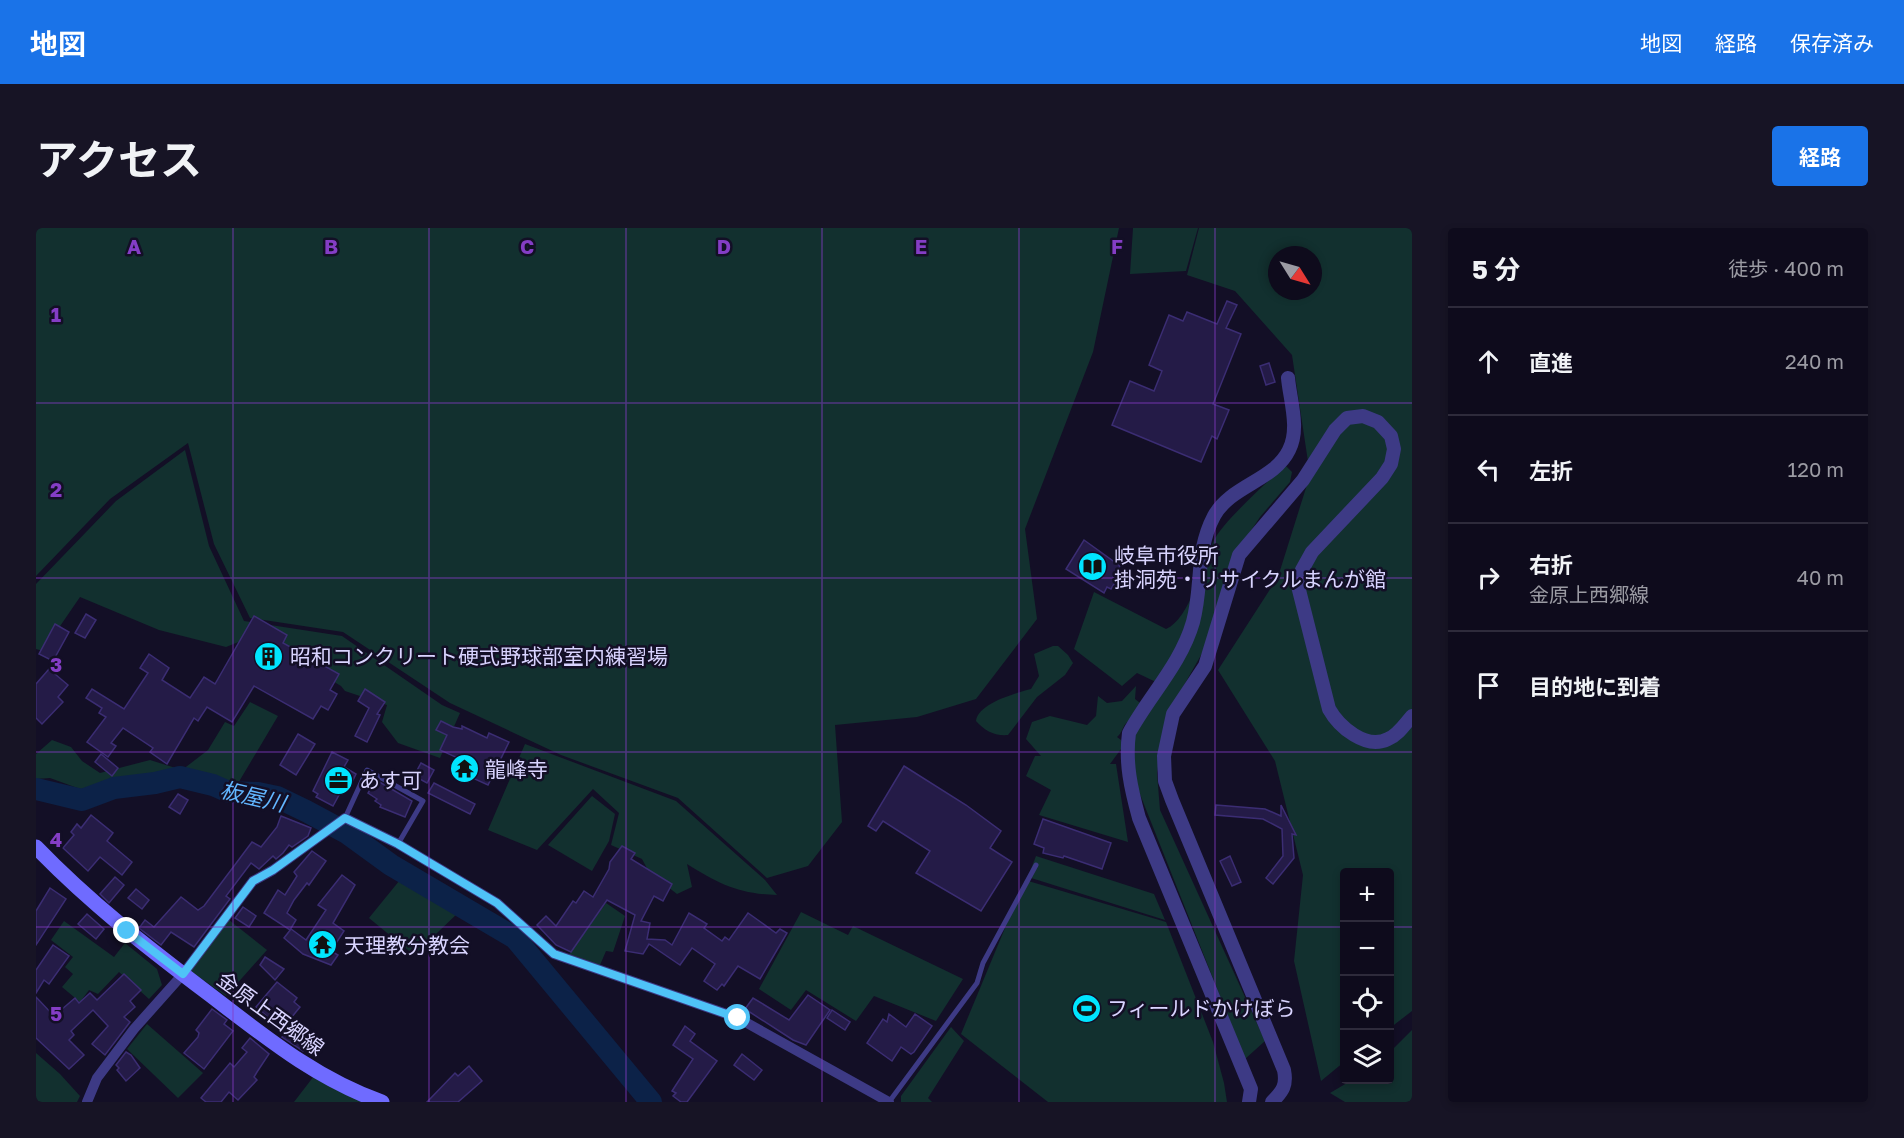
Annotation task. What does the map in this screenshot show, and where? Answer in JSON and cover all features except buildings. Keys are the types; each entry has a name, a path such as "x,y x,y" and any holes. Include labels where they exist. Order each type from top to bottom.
{"main road":[{"name":"金原上西郷線","path":"36,847 93,903 183,974 316,1072 340,1086 382,1102"}],"street":[{"path":"1249,1102 1251,1089 1139,818 1129,784 1127,748 1129,733 1185,645 1193,620 1204,537 1215,513 1232,495 1277,466 1289,450 1294,432 1288,378"},
{"path":"1272,1102 1282,1092 1286,1082 1284,1070 1172,800 1165,781 1164,756 1173,714 1205,666 1239,555 1303,480 1335,430 1347,418 1363,416 1378,422 1391,436 1394,449 1391,464 1382,478 1312,552 1302,570 1298,586 1329,709 1336,722 1347,732 1382,741 1395,735 1412,716"},
{"path":"87,1102 103,1070 134,1029 183,974 253,881 273,870 343,821 398,844 497,903 554,954 738,1018 889,1102"}],"lane":[{"path":"343,821 367,770 423,801 398,844"},
{"path":"889,1102 976,983 983,963 1036,865"}],"green space":[{"path":"36,228 1119,228 1093,352 1025,529 1037,619 976,699 917,717 835,725 842,822 808,866 767,878 678,798 561,755 450,703 343,632 250,618 214,544 188,443 110,499 36,576"},
{"path":"1133,228 1198,228 1186,271 1130,274"},
{"path":"1199,228 1412,228 1412,1011 1394,1025 1394,868 1340,868 1340,1065 1321,1081 1294,961 1303,875 1275,761 1218,670 1278,577 1310,475 1292,355 1235,291 1187,275"},
{"path":"185,450 209,546 244,621 342,636 442,705 460,713 440,758 398,743 382,722 387,705 345,691 341,686 256,635 226,647 159,630 80,597 43,651 36,649 36,584 116,501"},
{"path":"1285,465 1292,472 1290,482 1260,517 1238,550 1205,648 1166,717 1157,773 1160,810 1265,1041 1245,1059 1130,769 1135,718 1125,724 1117,737 1121,740 1121,749 1110,764 1116,764 1128,842 1039,815 1051,790 1026,776 1035,756 1041,756 1026,739 1032,722 1050,716 1087,725 1096,716 1098,696 1107,703 1122,701 1136,686 1135,699 1144,706 1156,682 1137,673 1122,686 1074,649 1094,592 1166,629 1182,614 1189,603 1218,533 1235,513"},
{"path":"1058,646 1073,663 1065,675 1037,697 1008,735 994,734 979,725 976,721 978,715 990,704 1031,689 1039,676 1034,654"},
{"path":"250,702 278,716 237,785 170,773 83,790 50,778 36,779 36,754 52,740 71,747 82,761 100,773 150,760 182,770 208,750 225,722 234,726"},
{"path":"525,744 676,801 765,880 777,895 751,893 730,887 687,864 692,887 677,894 649,872 642,859 611,845 619,813 593,789 537,850 488,830"},
{"path":"592,796 615,814 609,841 592,871 548,845"},
{"path":"1036,856 1154,894 1165,920 1028,877"},
{"path":"404,875 460,911 414,955 369,918"},
{"name":"フィールドかけぼら","path":"1025,880 1166,922 1213,1042 1227,1102 1048,1102 961,1034"},
{"path":"606,903 625,916 613,952 606,951 600,965 569,954"},
{"path":"801,912 848,935 853,926 963,979 936,1021 874,996 856,1021 806,990 791,1010 759,989"},
{"path":"229,920 267,950 226,996 192,972 191,965"},
{"path":"64,921 114,957 125,943 157,969 162,985 149,999 119,972 98,994 89,990 80,1002 62,987 73,974 65,967 73,957 51,940"},
{"path":"147,1024 203,1073 178,1098 127,1049"},
{"path":"951,1027 964,1041 928,1098 932,1102 901,1102 901,1096"},
{"path":"1412,1030 1412,1102 1345,1102 1330,1093 1345,1084 1394,1084 1394,1048"},
{"path":"36,1053 80,1096 77,1102 36,1102"},
{"path":"314,1076 373,1102 294,1102"}],"waterway":[{"name":"板屋川","path":"36,789 82,800 114,788 155,783 180,777 213,785 229,792 258,793 277,797 306,811 347,833 391,865 515,938 651,1102"}],"place":[{"name":"岐阜市役所 掛洞苑・リサイクルまんが館","path":"1093,567"},
{"name":"昭和コンクリート硬式野球部室内練習場","path":"269,656"},
{"name":"龍峰寺","path":"464,769"},
{"name":"あす可","path":"338,780"},
{"name":"天理教分教会","path":"323,945"},
{"name":"フィールドかけぼら","path":"1086,1008"}],"route":[{"path":"127,931 183,974 253,881 273,870 345,818 398,844 497,903 554,954 738,1018"}]}
